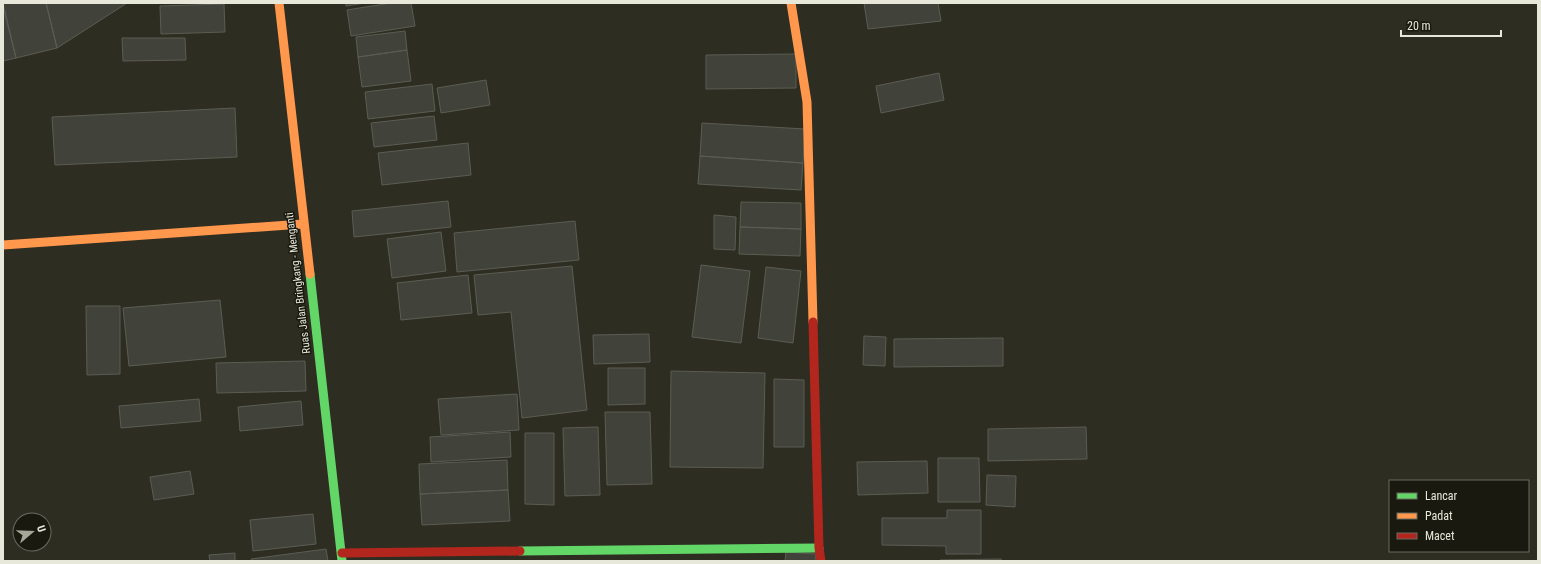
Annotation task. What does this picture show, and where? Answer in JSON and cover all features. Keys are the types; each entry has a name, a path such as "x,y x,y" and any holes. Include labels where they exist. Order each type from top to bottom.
{"street":[{"name":"Ruas Jalan Bringkang - Menganti","path":"279,3 342,557"},
{"path":"791,3 807,102 819,548 821,561"},
{"path":"3,245 303,224"},
{"path":"342,557 819,548"}],"building":[{"path":"3,3 46,3 57,48 16,58"},
{"path":"46,3 127,3 57,48"},
{"path":"346,3 365,3 346,6"},
{"path":"391,3 411,3 415,26 351,36 347,10"},
{"path":"864,3 938,3 941,21 868,29"},
{"path":"224,4 225,32 161,34 160,6"},
{"path":"3,6 16,58 3,61"},
{"path":"405,31 407,50 358,57 356,37"},
{"path":"122,38 185,38 186,60 123,61"},
{"path":"407,50 411,81 362,87 358,57"},
{"path":"796,54 796,88 706,89 706,55"},
{"path":"939,73 944,100 881,113 876,86"},
{"path":"486,80 490,105 441,113 437,88"},
{"path":"432,84 435,111 368,119 365,92"},
{"path":"235,108 237,157 55,165 52,117"},
{"path":"434,116 437,140 374,147 371,123"},
{"path":"702,123 805,129 803,163 700,156"},
{"path":"468,143 471,175 382,185 378,153"},
{"path":"700,156 803,163 801,190 698,184"},
{"path":"448,201 451,227 354,237 352,211"},
{"path":"741,202 801,203 801,229 740,227"},
{"path":"714,215 736,217 735,250 714,249"},
{"path":"575,221 579,260 457,272 454,233"},
{"path":"740,227 801,229 800,256 739,254"},
{"path":"441,232 446,271 392,278 387,239"},
{"path":"701,265 750,271 741,343 692,337"},
{"path":"572,266 587,410 522,418 511,312 478,315 474,275"},
{"path":"766,267 801,271 793,343 758,338"},
{"path":"468,275 472,313 401,320 397,283"},
{"path":"220,300 226,357 129,366 123,308"},
{"path":"86,306 120,306 120,374 87,375"},
{"path":"649,334 650,362 594,364 593,335"},
{"path":"864,336 886,337 885,366 863,365"},
{"path":"1003,338 1003,366 894,367 894,339"},
{"path":"305,361 306,391 217,393 216,363"},
{"path":"608,368 645,368 645,404 608,405"},
{"path":"671,371 765,373 763,468 670,467"},
{"path":"774,379 804,380 804,447 774,447"},
{"path":"517,394 519,430 441,435 438,399"},
{"path":"199,399 201,421 121,428 119,406"},
{"path":"301,401 303,425 240,431 238,407"},
{"path":"605,412 650,412 652,484 607,485"},
{"path":"598,427 600,495 565,496 563,428"},
{"path":"1086,427 1087,459 988,461 988,429"},
{"path":"510,432 511,457 431,462 430,437"},
{"path":"525,433 554,433 554,505 525,504"},
{"path":"938,458 979,458 980,502 938,502"},
{"path":"507,460 508,490 420,494 419,464"},
{"path":"927,461 928,493 858,495 857,462"},
{"path":"190,471 194,494 154,500 150,477"},
{"path":"987,475 1016,476 1015,507 986,505"},
{"path":"508,490 510,521 422,525 420,494"},
{"path":"947,510 981,510 981,554 946,554 946,546 882,545 882,518 947,518"},
{"path":"313,514 316,544 253,551 250,520"},
{"path":"326,549 328,561 252,561 251,559"},
{"path":"786,552 816,554 815,561 785,561"},
{"path":"235,553 235,561 210,561 209,555"},
{"path":"1001,559 1002,561 940,561 940,560"}],"traffic: fast":[{"path":"310,274 342,561"},
{"path":"520,551 819,548"}],"traffic: slow":[{"path":"279,3 310,274"},
{"path":"791,3 807,102 813,322"},
{"path":"3,245 303,224"}],"traffic: jam":[{"path":"813,322 819,548 821,561"},
{"path":"342,553 520,551"}]}
